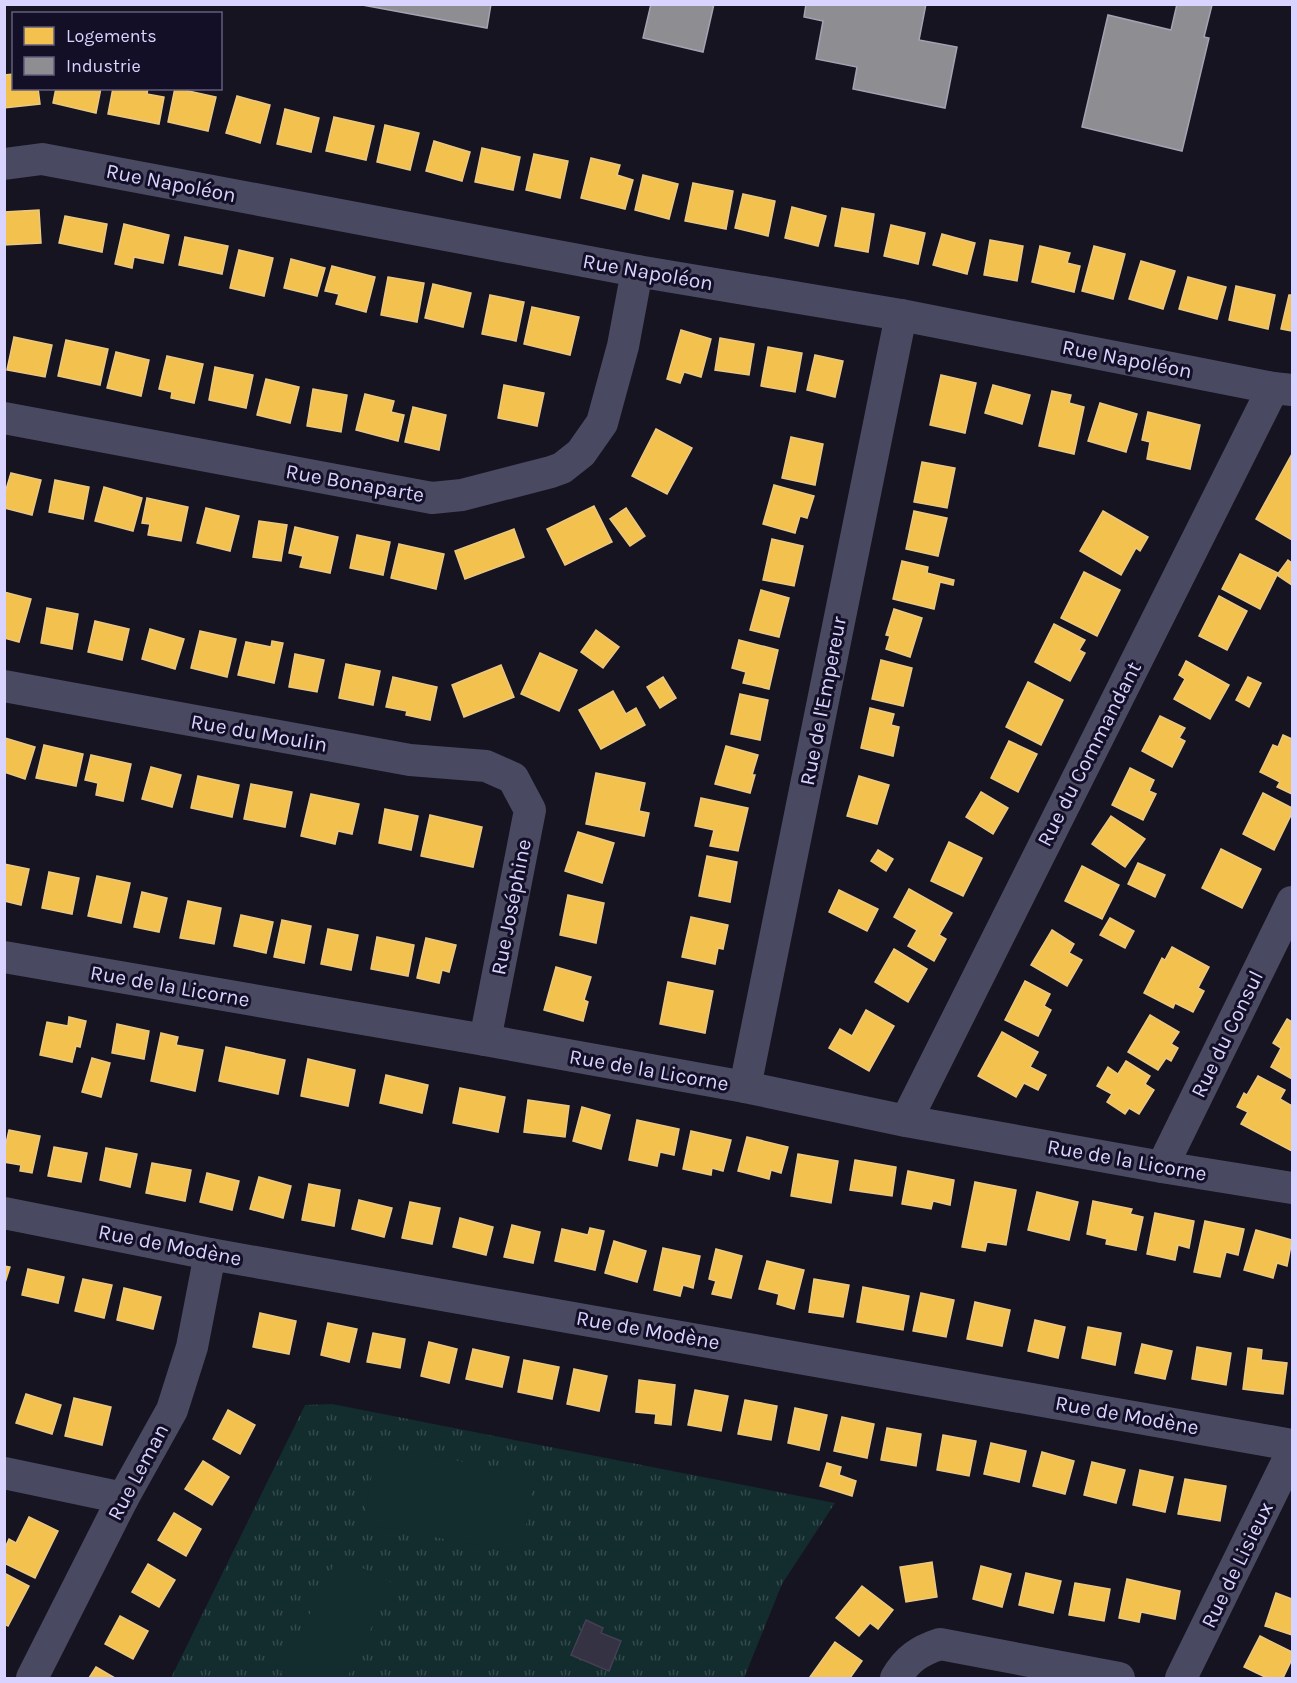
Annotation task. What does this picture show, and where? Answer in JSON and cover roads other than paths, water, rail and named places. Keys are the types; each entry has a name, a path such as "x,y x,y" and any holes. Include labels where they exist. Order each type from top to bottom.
{"street":[{"name":"Rue Napoléon","path":"4,164 42,159 637,271 900,315 1283,389"},
{"name":"Rue Bonaparte","path":"4,418 432,498 462,495 551,472 562,468 581,453 602,423 623,346 637,271"},
{"name":"Rue de l'Empereur","path":"745,1087 900,315"},
{"name":"Rue du Commandant","path":"906,1121 1283,389"},
{"name":"Rue du Moulin","path":"4,686 410,760 486,766 513,778"},
{"name":"Rue Joséphine","path":"485,1040 530,810 513,778"},
{"name":"Rue du Consul","path":"1162,1167 1293,902"},
{"name":"Rue de la Licorne","path":"4,957 485,1040 745,1087 906,1121 1293,1188"},
{"name":"Rue de Modène","path":"4,1213 210,1254 1293,1445"},
{"name":"Rue Leman","path":"32,1678 123,1498 172,1410 192,1347 210,1254"},
{"name":"Rue de Lisieux","path":"1181,1678 1293,1452"},
{"path":"4,1473 123,1498"},
{"path":"896,1678 907,1662 924,1649 940,1644 1119,1678"}]}
